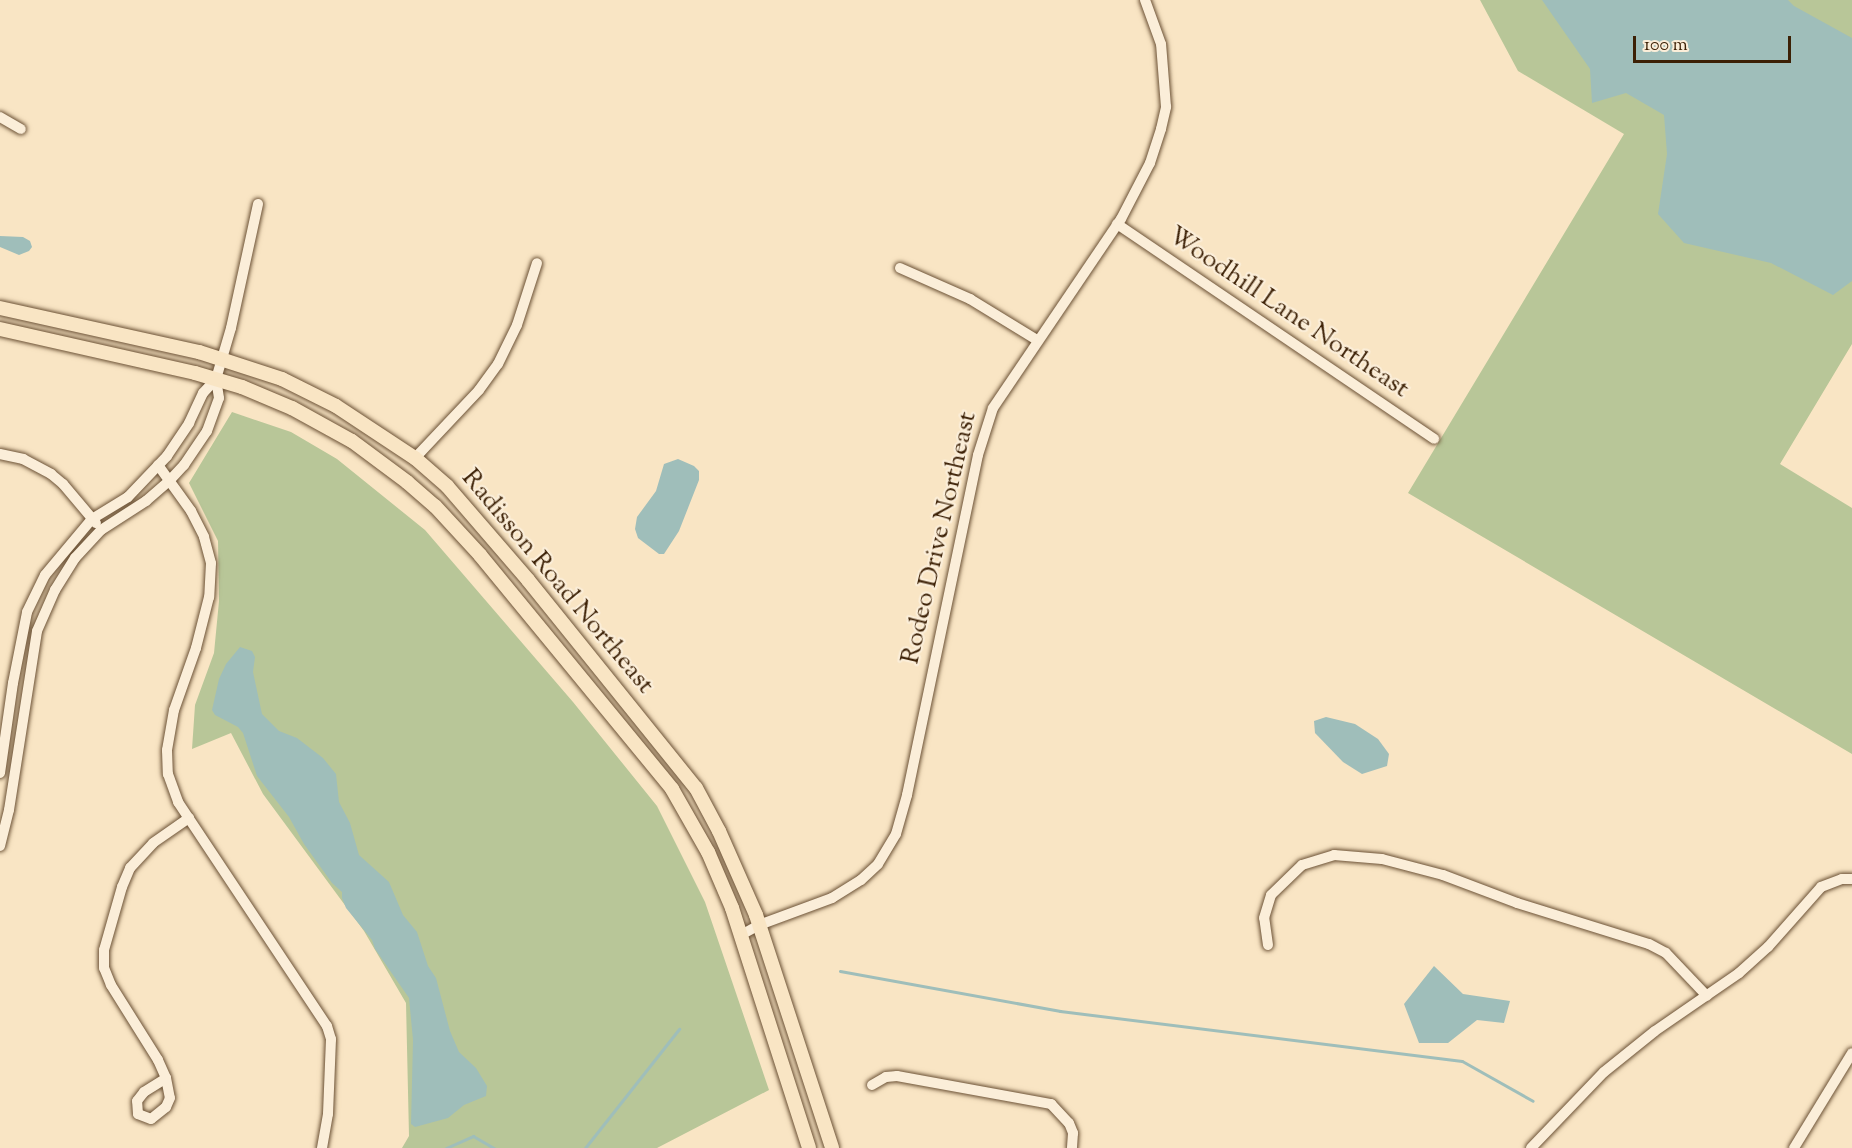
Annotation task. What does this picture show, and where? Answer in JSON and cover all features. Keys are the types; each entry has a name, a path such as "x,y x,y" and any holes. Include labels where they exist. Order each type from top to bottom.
{"main road":[{"name":"Radisson Road Northeast","path":"0,308 222,358 282,380 336,406 414,458 447,486 528,580 696,788 719,831 759,925 832,1148"},
{"name":"Radisson Road Northeast","path":"0,329 216,379 292,408 326,426 378,459 435,506 480,555 672,789 708,852 732,908 809,1148"}],"street":[{"name":"Rodeo Drive Northeast","path":"741,935 759,925 832,898 861,880 878,864 896,834 907,795 978,454 993,408 1117,224 1150,163 1166,107 1161,44 1145,0"},
{"path":"0,117 21,129"},
{"path":"0,846 9,810 37,631 55,590 75,558 101,530 146,501 170,480 184,465 207,431 219,398 216,379 231,328 258,204"},
{"name":"Woodhill Lane Northeast","path":"1117,224 1434,439"},
{"path":"414,458 479,390 498,364 517,325 537,263"},
{"path":"900,268 970,300 1037,340"},
{"path":"0,773 13,683 27,612 45,575 92,519 129,497 158,465 178,440 203,393 216,379"},
{"path":"0,454 23,459 51,474 63,484 101,530"},
{"path":"158,465 191,511 204,537 211,563 209,597 196,648 174,710 167,750 168,774 178,802 327,1026 331,1040 328,1114 322,1148"},
{"path":"166,1078 158,1060 111,985 104,968 104,950 122,886 130,868 153,843 189,818"},
{"path":"1268,945 1264,918 1271,895 1302,866 1334,855 1383,859 1443,875 1517,903 1648,944 1666,953 1707,996"},
{"path":"1531,1148 1604,1072 1655,1030 1739,973 1768,947 1821,887 1842,879 1852,879"},
{"path":"1794,1148 1852,1053"},
{"path":"872,1085 886,1077 897,1076 1051,1104 1069,1123 1073,1133 1072,1148"}],"green space":[{"path":"1480,0 1852,0 1852,344 1780,464 1852,508 1852,754 1408,493 1624,134 1518,71"},
{"path":"232,412 291,432 337,459 425,530 573,702 657,806 705,902 769,1090 657,1148 402,1148 409,1136 406,1003 364,931 263,794 231,733 192,749 195,705 214,653 219,601 218,541 189,483"}],"water":[{"path":"1542,0 1788,0 1794,6 1852,38 1852,281 1833,295 1771,263 1684,243 1658,214 1667,154 1664,115 1626,93 1592,103 1590,69"},
{"path":"0,236 23,237 30,241 32,247 29,251 19,255 0,247"},
{"path":"678,459 694,466 699,471 699,480 679,531 664,554 659,554 638,538 635,529 637,517 656,491 664,464"},
{"path":"240,647 252,651 255,657 253,672 262,714 279,731 297,738 323,758 336,774 339,802 350,823 359,855 389,882 403,915 417,932 428,966 436,978 450,1031 459,1052 476,1068 487,1086 486,1096 464,1105 448,1118 415,1127 411,1124 413,1040 409,998 375,949 372,940 346,908 342,892 332,883 304,844 289,817 257,776 243,733 238,727 215,715 212,710 219,679 226,664"},
{"path":"1326,717 1355,724 1378,739 1389,754 1387,766 1362,774 1343,762 1315,733 1314,721"},
{"path":"1434,966 1463,994 1510,1001 1504,1023 1477,1020 1448,1043 1419,1043 1404,1004"}],"waterway":[{"path":"840,971 1060,1011 1462,1061 1533,1101"},
{"path":"585,1148 679,1029"},
{"path":"446,1148 473,1136 494,1148"}]}
